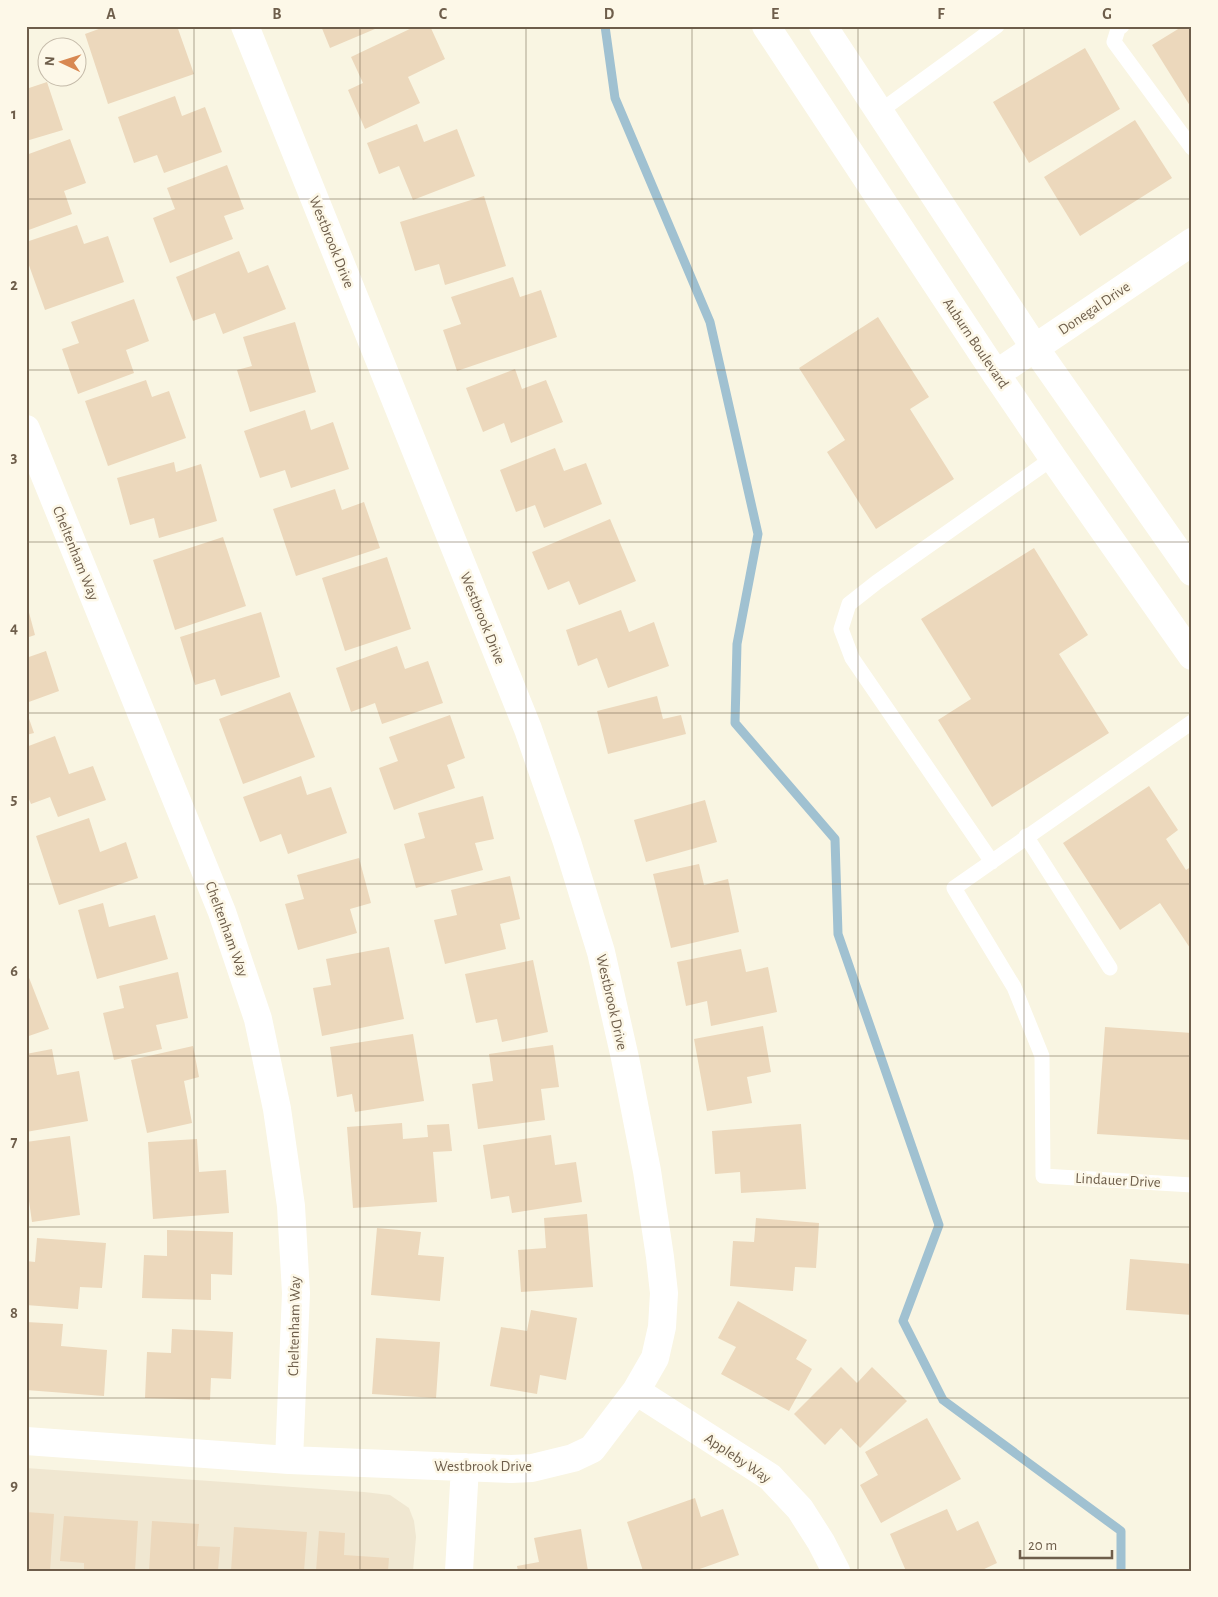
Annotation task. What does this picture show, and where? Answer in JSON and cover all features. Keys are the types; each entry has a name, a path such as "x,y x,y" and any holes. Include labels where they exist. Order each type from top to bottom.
{"street":[{"name":"Westbrook Drive","path":"26,1441 289,1460 465,1468 532,1468 573,1458 592,1449 636,1392 655,1358 662,1327 664,1293 660,1257 625,1058 601,952 567,842 528,729 245,26"},
{"name":"Auburn Boulevard","path":"766,26 996,374 1192,656"},
{"path":"822,26 1035,348 1192,572"},
{"name":"Donegal Drive","path":"996,374 1192,242"},
{"name":"Cheltenham Way","path":"26,429 222,912 258,1019 277,1109 291,1206 296,1293 289,1460"},
{"name":"Appleby Way","path":"636,1392 770,1477 800,1509 821,1542 836,1571"},
{"path":"458,1571 465,1468"}],"lane":[{"path":"879,112 997,26"},
{"path":"1122,26 1118,29 1114,42 1192,148"},
{"path":"1053,458 870,587 849,604 841,628 852,658 992,862 1026,836 1192,722"},
{"path":"1026,836 1110,968"},
{"name":"Lindauer Drive","path":"992,862 954,888 1014,987 1042,1056 1043,1176 1192,1185"}],"shaded area":[{"path":"26,1468 390,1495 409,1508 414,1521 416,1537 413,1571 26,1571"}],"building":[{"path":"107,26 177,26 194,74 108,104 88,38 85,34"},
{"path":"321,26 382,26 330,48"},
{"path":"416,26 430,26 445,59 408,77 420,103 365,129 348,90 363,83 351,57"},
{"path":"1183,26 1192,26 1192,109 1152,45"},
{"path":"1085,48 1120,109 1029,163 993,102"},
{"path":"38,85 38,88 49,88 63,130 26,141 26,89"},
{"path":"175,96 182,116 205,107 222,152 164,173 157,155 134,163 118,117"},
{"path":"1135,120 1172,178 1080,236 1044,177"},
{"path":"417,124 424,142 457,129 475,176 413,200 399,166 379,174 367,143"},
{"path":"70,139 86,183 64,191 72,214 26,231 26,155"},
{"path":"227,165 244,209 224,216 233,239 170,263 153,218 175,209 167,188"},
{"path":"484,196 506,266 445,285 439,264 415,271 400,222"},
{"path":"77,225 84,244 108,236 124,282 45,310 26,257 26,242"},
{"path":"239,251 248,273 268,265 286,309 223,334 215,313 193,321 176,277"},
{"path":"513,277 520,297 541,290 557,337 457,371 443,330 461,324 451,297"},
{"path":"134,299 149,341 126,350 134,373 78,394 62,349 79,343 71,322"},
{"path":"878,317 929,397 910,409 954,479 876,529 827,452 845,440 799,368"},
{"path":"295,322 316,392 250,412 237,370 252,366 243,337"},
{"path":"515,369 522,389 546,380 563,422 511,443 504,423 483,432 466,388"},
{"path":"146,380 152,397 169,391 186,438 108,466 85,401"},
{"path":"305,410 311,430 333,422 349,469 291,488 285,470 260,478 244,431"},
{"path":"555,448 564,471 586,463 602,504 544,528 535,505 516,512 500,470"},
{"path":"174,462 176,472 201,464 217,521 159,538 154,518 130,525 117,478"},
{"path":"335,489 342,510 364,502 380,548 296,576 273,509"},
{"path":"610,519 636,581 579,605 569,581 548,590 532,552"},
{"path":"223,537 246,606 175,630 153,560"},
{"path":"1034,548 1088,635 1059,654 1109,733 992,807 938,720 971,699 921,619"},
{"path":"387,557 411,629 345,651 322,578"},
{"path":"26,606 35,635 26,638"},
{"path":"621,610 629,632 654,622 669,666 608,688 597,658 578,666 566,630"},
{"path":"261,612 280,677 221,696 215,679 195,685 180,637"},
{"path":"397,646 405,669 428,661 443,703 382,724 375,703 351,712 336,668"},
{"path":"46,651 59,691 26,703 26,658"},
{"path":"290,692 315,757 243,784 219,719"},
{"path":"657,696 663,719 681,715 686,734 608,754 597,711"},
{"path":"26,710 34,733 26,735"},
{"path":"450,715 465,758 447,765 455,788 394,810 379,768 398,761 389,737"},
{"path":"55,736 69,774 93,766 106,800 58,817 50,797 31,804 26,792 26,747"},
{"path":"301,776 307,795 331,787 347,833 288,854 281,834 260,842 243,797"},
{"path":"1149,786 1178,830 1166,839 1186,870 1192,866 1192,951 1160,903 1120,930 1063,843"},
{"path":"483,796 494,839 475,843 483,870 416,888 404,844 425,838 418,813"},
{"path":"705,800 717,842 646,862 634,820"},
{"path":"89,818 100,852 126,842 138,878 59,905 36,836"},
{"path":"359,858 371,903 350,909 357,933 298,950 285,904 304,899 297,875"},
{"path":"699,864 704,885 728,879 739,932 671,948 653,874"},
{"path":"510,876 520,919 500,924 506,949 445,964 434,920 457,915 451,890"},
{"path":"103,903 109,927 155,915 168,959 97,979 78,910"},
{"path":"389,947 404,1019 322,1036 313,988 331,985 326,959"},
{"path":"741,949 746,972 768,967 777,1012 711,1026 707,1001 686,1006 677,962"},
{"path":"533,960 548,1032 502,1042 497,1019 476,1023 465,974"},
{"path":"26,970 49,1029 26,1037"},
{"path":"178,972 188,1018 156,1025 162,1049 114,1060 103,1013 124,1008 119,986"},
{"path":"763,1026 771,1072 747,1077 752,1103 707,1111 694,1039"},
{"path":"1105,1027 1192,1033 1192,1140 1097,1134"},
{"path":"413,1034 424,1101 355,1112 352,1094 337,1097 330,1047"},
{"path":"553,1045 559,1087 541,1089 545,1120 478,1129 472,1084 493,1081 489,1054"},
{"path":"193,1046 199,1077 184,1081 192,1123 147,1133 131,1060"},
{"path":"52,1049 57,1075 79,1071 88,1121 26,1132 26,1054"},
{"path":"402,1123 403,1139 428,1137 427,1125 449,1124 452,1151 433,1152 437,1202 353,1208 347,1127"},
{"path":"801,1124 806,1189 741,1193 740,1172 715,1174 712,1131"},
{"path":"551,1135 555,1165 576,1162 582,1202 512,1213 509,1196 491,1199 483,1145"},
{"path":"70,1136 80,1215 32,1222 26,1180 26,1142"},
{"path":"197,1139 199,1172 226,1170 229,1213 153,1219 148,1142"},
{"path":"587,1214 593,1287 521,1292 518,1250 546,1248 544,1218"},
{"path":"756,1218 819,1223 816,1268 795,1267 793,1291 730,1286 733,1241 754,1242"},
{"path":"377,1228 421,1232 418,1255 444,1257 440,1301 371,1295"},
{"path":"167,1230 233,1232 232,1275 211,1274 211,1300 142,1298 144,1255 167,1256"},
{"path":"37,1238 106,1243 102,1288 80,1287 78,1309 26,1305 26,1261 35,1262"},
{"path":"1130,1259 1192,1264 1192,1315 1126,1310"},
{"path":"738,1301 807,1340 796,1359 812,1369 789,1411 721,1374 736,1347 718,1338"},
{"path":"531,1310 577,1318 566,1380 540,1375 537,1394 490,1386 501,1327 527,1331"},
{"path":"26,1322 63,1324 61,1346 107,1350 104,1396 26,1390"},
{"path":"172,1329 233,1332 231,1379 211,1378 210,1400 145,1398 147,1352 171,1353"},
{"path":"376,1338 440,1342 436,1398 372,1394"},
{"path":"841,1367 857,1383 872,1367 907,1401 860,1448 841,1428 825,1445 794,1414"},
{"path":"927,1418 961,1479 881,1523 860,1485 878,1475 865,1452"},
{"path":"695,1498 701,1517 723,1509 739,1555 694,1571 643,1571 627,1522"},
{"path":"947,1509 957,1531 978,1521 997,1563 980,1571 933,1571 932,1569 927,1571 906,1571 890,1534"},
{"path":"26,1512 54,1514 50,1571 26,1571"},
{"path":"64,1516 138,1521 135,1571 84,1571 84,1563 60,1561"},
{"path":"152,1521 199,1524 197,1546 220,1547 218,1571 149,1571"},
{"path":"234,1527 307,1532 304,1571 231,1571"},
{"path":"581,1529 588,1571 518,1571 517,1566 539,1562 534,1538"},
{"path":"319,1531 345,1533 344,1555 389,1558 388,1571 316,1571"}],"waterway":[{"path":"605,26 615,98 710,322 758,534 737,644 735,723 835,839 838,934 939,1225 903,1321 943,1400 1121,1531 1121,1571"}]}
